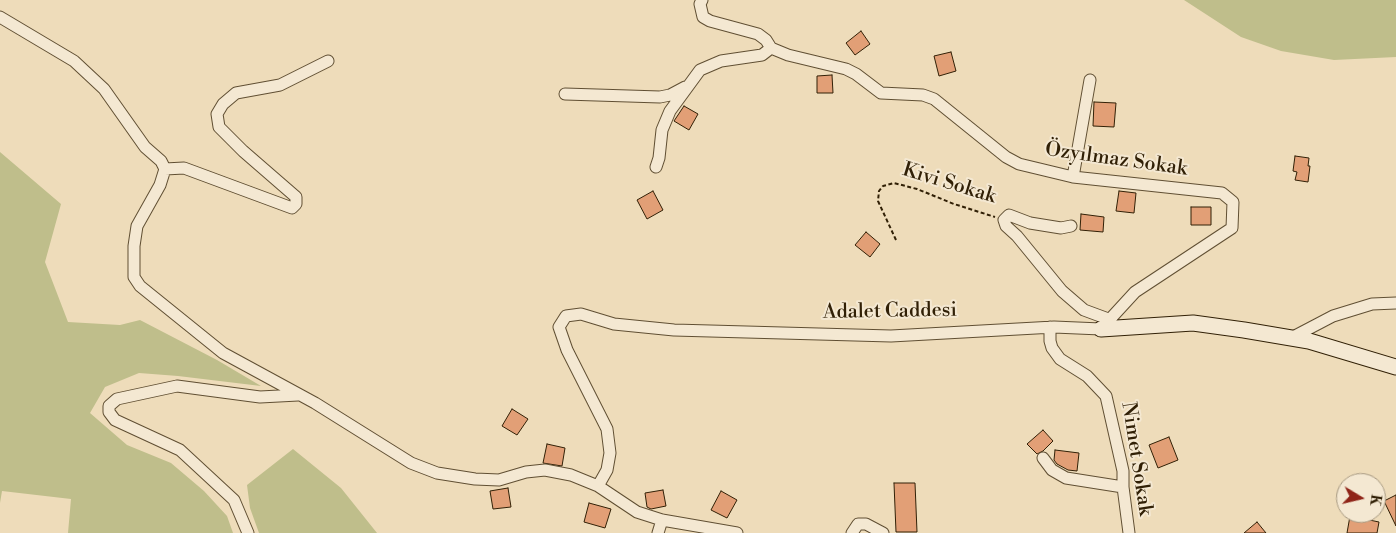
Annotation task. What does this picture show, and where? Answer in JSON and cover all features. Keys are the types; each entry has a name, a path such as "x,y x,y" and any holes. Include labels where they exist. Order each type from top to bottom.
{"street":[{"path":"656,167 660,158 662,130 670,111 700,70 721,61 762,55 771,48 766,40 758,34 710,21 703,17 700,4 702,0"},
{"path":"0,17 74,61 104,89 145,146 161,161 164,170 160,186 137,226 134,246 134,277 140,286 223,353 300,395 412,463 437,473 475,479 500,480 526,472 545,470 571,475 598,486 637,512 662,520 737,533"},
{"name":"Özyılmaz Sokak","path":"771,48 846,69 856,74 881,93 923,95 934,99 1006,157 1019,164 1073,177 1222,193 1233,202 1232,228 1135,292 1106,324"},
{"path":"164,170 184,168 292,208 296,204 296,198 219,127 217,114 223,104 236,93 280,85 328,61"},
{"path":"1073,177 1090,80"},
{"path":"565,94 660,97 670,95 687,86"},
{"name":"Kivi Sokak","path":"1070,226 1061,228 1030,223 1009,216 1004,220 1006,226 1017,236 1062,290 1084,310 1106,324"},
{"path":"1291,338 1333,316 1372,304 1396,303"},
{"name":"Adalet Caddesi","path":"598,486 607,470 610,453 607,429 567,350 559,327 566,316 581,314 614,324 674,330 891,336 1106,324 1193,323 1309,341 1396,367"},
{"name":"Nimet Sokak","path":"1050,327 1052,348 1060,358 1087,376 1106,396 1123,471 1123,487 1129,533"},
{"path":"248,533 234,500 180,450 115,420 109,412 109,406 117,399 177,386 260,397 300,395"},
{"path":"1043,458 1052,470 1066,478 1123,487"},
{"path":"658,533 662,520"},
{"path":"852,533 858,524 866,524 883,533"}],"path":[{"name":"Kivi Sokak","path":"896,240 878,201 883,186 894,184 917,189 954,204 1004,220"}],"shaded area":[{"path":"1184,0 1396,0 1396,57 1334,60 1281,51 1241,37"},
{"path":"0,152 61,204 45,262 68,322 120,325 140,320 217,360 261,386 139,373 105,387 90,413 127,445 171,463 204,491 227,516 233,533 68,533 71,499 2,491 0,503"},
{"path":"293,449 341,488 377,533 259,533 250,508 247,485"}],"building":[{"path":"861,31 870,44 855,55 846,43"},
{"path":"951,52 956,71 939,76 934,56"},
{"path":"832,75 833,93 817,93 817,76"},
{"path":"1094,102 1116,103 1114,127 1093,126"},
{"path":"684,106 698,114 689,130 674,121"},
{"path":"1295,156 1309,158 1308,182 1295,180 1297,172 1293,171"},
{"path":"653,191 663,210 647,219 637,200"},
{"path":"1119,191 1136,193 1134,213 1116,211"},
{"path":"1191,207 1211,207 1211,225 1191,225"},
{"path":"1081,214 1104,217 1103,232 1080,230"},
{"path":"866,232 880,244 870,257 855,245"},
{"path":"512,409 528,419 517,435 502,426"},
{"path":"1043,430 1053,441 1037,454 1027,444"},
{"path":"1169,437 1178,460 1158,468 1149,445"},
{"path":"547,444 565,448 562,466 543,463"},
{"path":"1055,450 1079,453 1077,471 1068,470 1057,464 1054,460"},
{"path":"894,483 915,483 917,532 896,532"},
{"path":"508,488 511,507 493,509 490,491"},
{"path":"663,490 666,506 651,509 647,507 645,493"},
{"path":"721,491 737,500 727,518 711,510"},
{"path":"1396,495 1396,526 1386,505 1386,500"},
{"path":"589,503 611,509 605,528 584,522"},
{"path":"1257,522 1266,533 1244,533"},
{"path":"1349,523 1379,523 1377,533 1347,533"}]}
